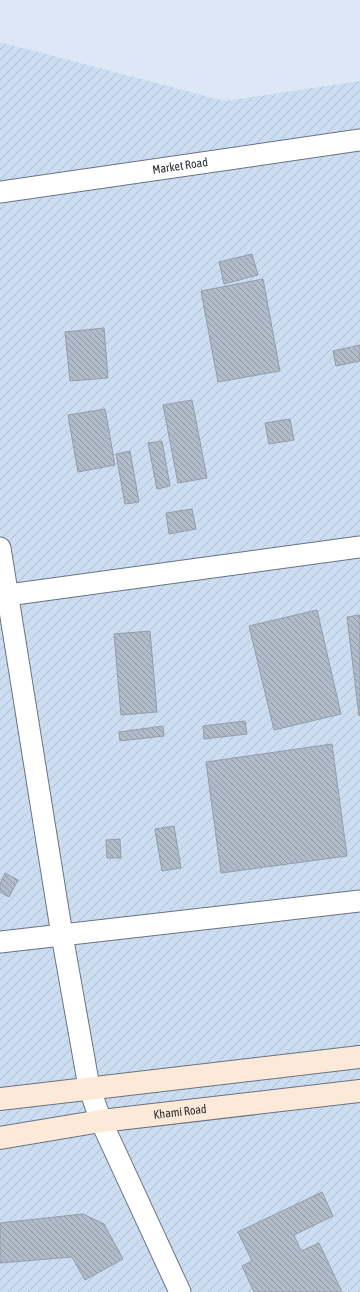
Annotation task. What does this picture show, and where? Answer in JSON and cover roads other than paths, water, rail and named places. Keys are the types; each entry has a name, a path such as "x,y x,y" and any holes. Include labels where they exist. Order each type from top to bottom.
{"main road":[{"path":"0,1099 89,1087 360,1057"},
{"name":"Khami Road","path":"0,1138 101,1121 360,1091"}],"street":[{"name":"Market Road","path":"0,192 360,140"},
{"path":"4,596 360,546"},
{"path":"0,548 4,596 89,1087 101,1121 180,1292"},
{"path":"0,942 360,901"}]}
